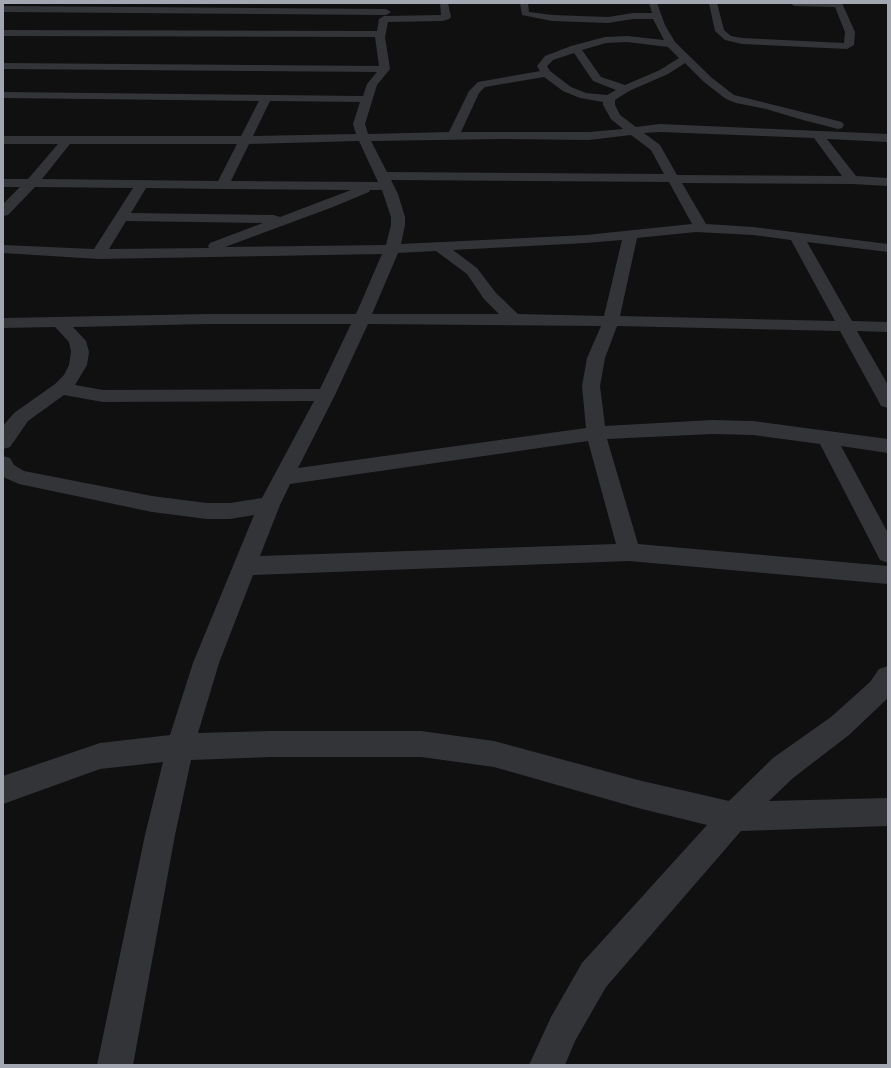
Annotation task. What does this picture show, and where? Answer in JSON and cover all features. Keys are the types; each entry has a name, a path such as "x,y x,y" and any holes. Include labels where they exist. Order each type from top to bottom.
{"street":[{"path":"18,10 26,3"},
{"path":"67,44 111,3"},
{"path":"184,11 190,3"},
{"path":"244,3 256,12"},
{"path":"3,33 241,34 300,23 386,12 443,18 446,17 444,3"},
{"path":"524,3 525,13 527,14 551,13 608,20 624,19 633,16 656,16"},
{"path":"653,3 656,16 671,44 708,80 735,100 764,105 807,118 888,137"},
{"path":"713,3 720,31 728,38 742,41 849,45 850,32 839,4 794,3"},
{"path":"3,9 256,12 300,23 380,34"},
{"path":"153,34 171,11"},
{"path":"115,1065 159,843 180,747 206,663 269,505 326,395 362,319 392,249 398,225 398,217 392,194 363,138 359,124 372,84 385,69 380,34 386,12"},
{"path":"608,20 618,39"},
{"path":"233,45 241,34"},
{"path":"671,44 618,39 605,40 575,48 549,58 542,66 550,77 576,93 609,99 625,89 657,76 684,58"},
{"path":"575,48 597,79"},
{"path":"217,68 225,56"},
{"path":"44,67 54,58"},
{"path":"3,66 217,68 282,65 385,69"},
{"path":"54,77 64,67"},
{"path":"454,136 474,91 482,84 550,77 597,79 625,89"},
{"path":"35,96 45,86"},
{"path":"5,97 366,99"},
{"path":"222,185 266,98"},
{"path":"609,99 609,105 615,117 656,148 701,228"},
{"path":"3,140 245,140 503,135 589,136 632,130 672,128 888,137"},
{"path":"818,135 852,180"},
{"path":"6,205 32,183 67,140"},
{"path":"199,252 328,204 384,181 673,178 852,180 888,182"},
{"path":"3,183 370,186"},
{"path":"99,254 142,184"},
{"path":"122,217 288,219"},
{"path":"3,249 99,254 392,249 586,239 701,228 753,230 888,248"},
{"path":"629,552 596,433 590,386 596,358 611,321 631,234"},
{"path":"796,236 845,327 888,402"},
{"path":"438,246 472,271 490,296 513,319"},
{"path":"3,323 513,319 888,327"},
{"path":"3,442 21,417 61,388 71,378 78,365 80,352 77,341 60,322"},
{"path":"61,388 109,396 326,395"},
{"path":"283,478 596,433 712,427 753,428 888,446"},
{"path":"826,437 888,554"},
{"path":"3,463 7,470 19,476 159,505 206,511 230,511 269,505"},
{"path":"244,566 629,552 888,575"},
{"path":"547,1065 563,1029 594,975 734,817 783,768 840,726 879,690 888,677"},
{"path":"3,790 100,756 119,753 180,747 271,744 422,744 494,754 638,794 734,817 888,812"}]}
